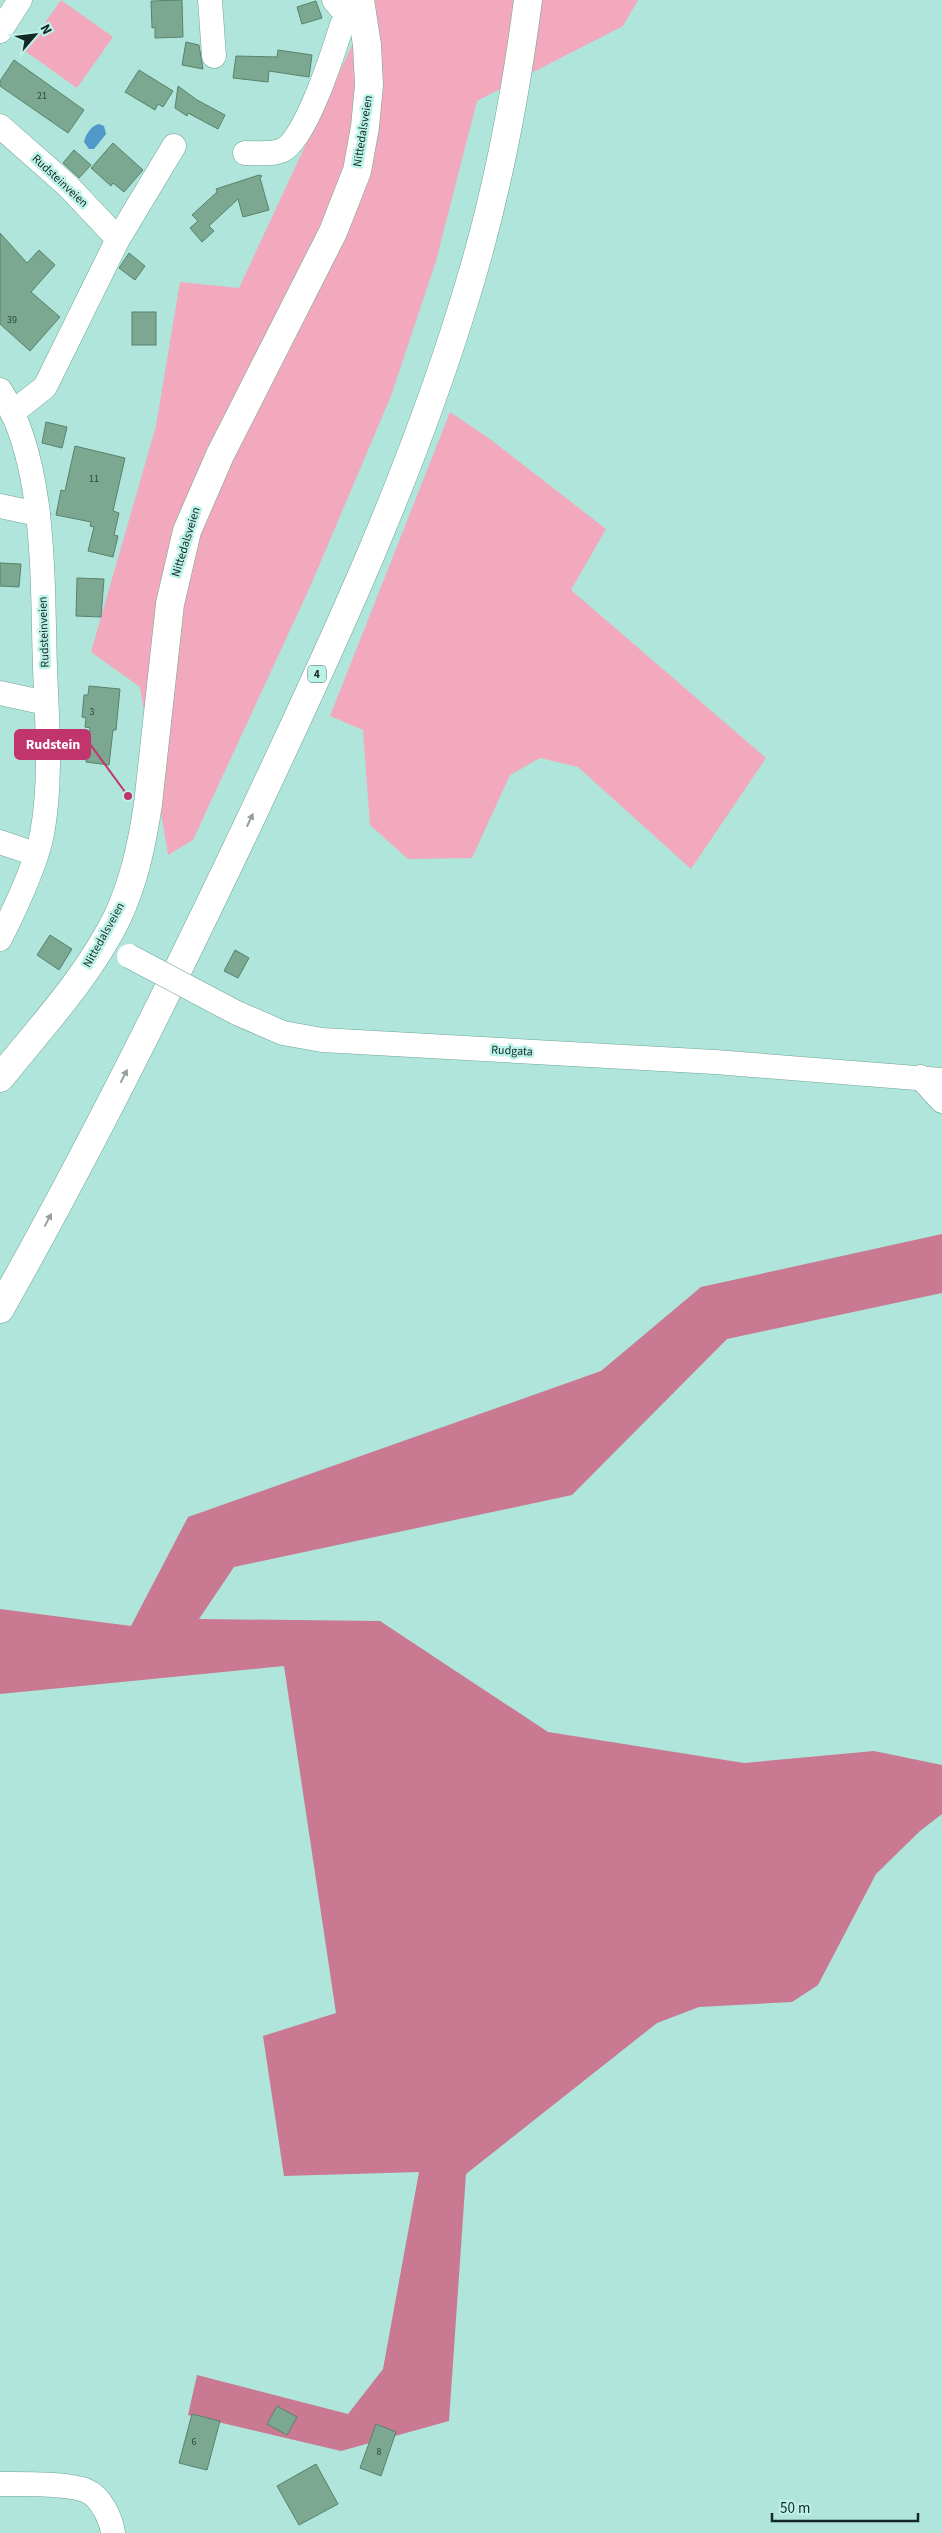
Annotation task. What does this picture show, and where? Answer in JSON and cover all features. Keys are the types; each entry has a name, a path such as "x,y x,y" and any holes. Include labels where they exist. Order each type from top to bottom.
{"main road":[{"name":"4","path":"0,1274 85,1113 185,915 299,674 376,497 427,359 458,265 484,160 511,0"},
{"name":"4","path":"0,1309 100,1122 187,951 303,707 391,504 444,366 474,269 500,164 528,0"},
{"name":"Nittedalsveien","path":"0,1078 70,992 104,942 126,897 144,836 170,604 187,531 220,455 333,232 357,171 366,128 369,65 352,8"}],"street":[{"path":"0,31 20,0"},
{"path":"210,0 214,56"},
{"path":"245,153 274,153 285,149 293,141 318,92 342,25 352,8"},
{"name":"Rudsteinveien","path":"0,126 68,186 118,239"},
{"path":"12,413 45,387 118,239 174,146"},
{"name":"Rudsteinveien","path":"0,390 12,413 26,451 38,514 49,750 42,835 0,940"},
{"path":"0,506 38,514"},
{"path":"0,693 46,703"},
{"path":"0,842 35,854"},
{"name":"Rudgata","path":"104,942 237,1013 283,1033 322,1040 715,1062 931,1079"},
{"path":"931,1079 942,1101"},
{"path":"0,2484 47,2485 87,2491 101,2503 113,2533"}],"shaded area":[{"path":"61,0 113,37 77,88 25,51"},
{"path":"373,0 638,0 623,26 477,101 436,261 391,396 310,587 193,840 168,855 140,687 91,652 156,426 180,282 239,288"},
{"path":"450,412 490,439 606,529 571,590 766,758 691,869 578,767 540,758 510,775 472,858 408,859 370,825 363,730 330,716"},
{"path":"942,1234 942,1293 727,1339 572,1495 234,1567 199,1619 380,1621 548,1732 744,1763 874,1751 942,1765 942,1814 920,1831 876,1874 818,1985 792,2002 699,2007 657,2023 466,2174 449,2421 341,2451 188,2415 197,2375 348,2414 383,2369 419,2172 284,2176 263,2036 336,2013 284,1666 0,1694 0,1609 131,1626 188,1517 601,1371 701,1287"}],"water":[{"path":"99,124 104,126 106,134 94,149 89,149 84,142 86,136 91,128"}],"building":[{"path":"182,0 183,37 155,38 155,27 152,28 151,1"},
{"path":"316,1 322,18 302,24 297,7"},
{"path":"186,42 199,45 203,69 182,65"},
{"path":"278,50 312,55 309,77 269,71 268,82 233,78 236,56 277,57"},
{"path":"14,60 84,110 68,133 0,86 0,81"},
{"path":"139,70 173,91 163,107 158,104 155,110 125,92"},
{"path":"178,86 197,100 225,115 218,129 188,113 187,116 175,108"},
{"path":"113,143 143,170 124,192 113,183 111,186 91,168"},
{"path":"74,150 91,165 79,178 63,163"},
{"path":"259,175 262,176 260,178 269,210 243,217 238,199 209,226 214,231 202,242 190,228 198,221 192,215 217,192 216,189"},
{"path":"0,233 27,263 39,250 55,265 31,292 60,317 30,351 0,324"},
{"path":"129,253 145,266 135,280 119,268"},
{"path":"132,312 156,312 156,345 132,345"},
{"path":"46,422 67,427 62,448 42,443"},
{"path":"75,446 125,458 113,511 119,513 114,535 118,536 113,557 88,551 94,527 90,526 91,522 56,515 61,490 65,491"},
{"path":"0,563 21,564 19,587 0,586"},
{"path":"77,578 104,579 101,617 76,616"},
{"path":"89,686 120,689 116,730 113,730 109,765 86,762 90,728 85,727 86,718 82,717 84,695 88,695"},
{"path":"50,935 72,949 59,970 37,955"},
{"path":"235,950 249,958 238,978 224,971"},
{"path":"277,2406 297,2417 287,2435 267,2424"},
{"path":"192,2414 220,2421 207,2470 179,2463"},
{"path":"376,2424 396,2432 381,2476 360,2468"},
{"path":"316,2464 338,2504 299,2525 277,2486"}],"place":[{"name":"Rudstein","path":"128,796"}]}
